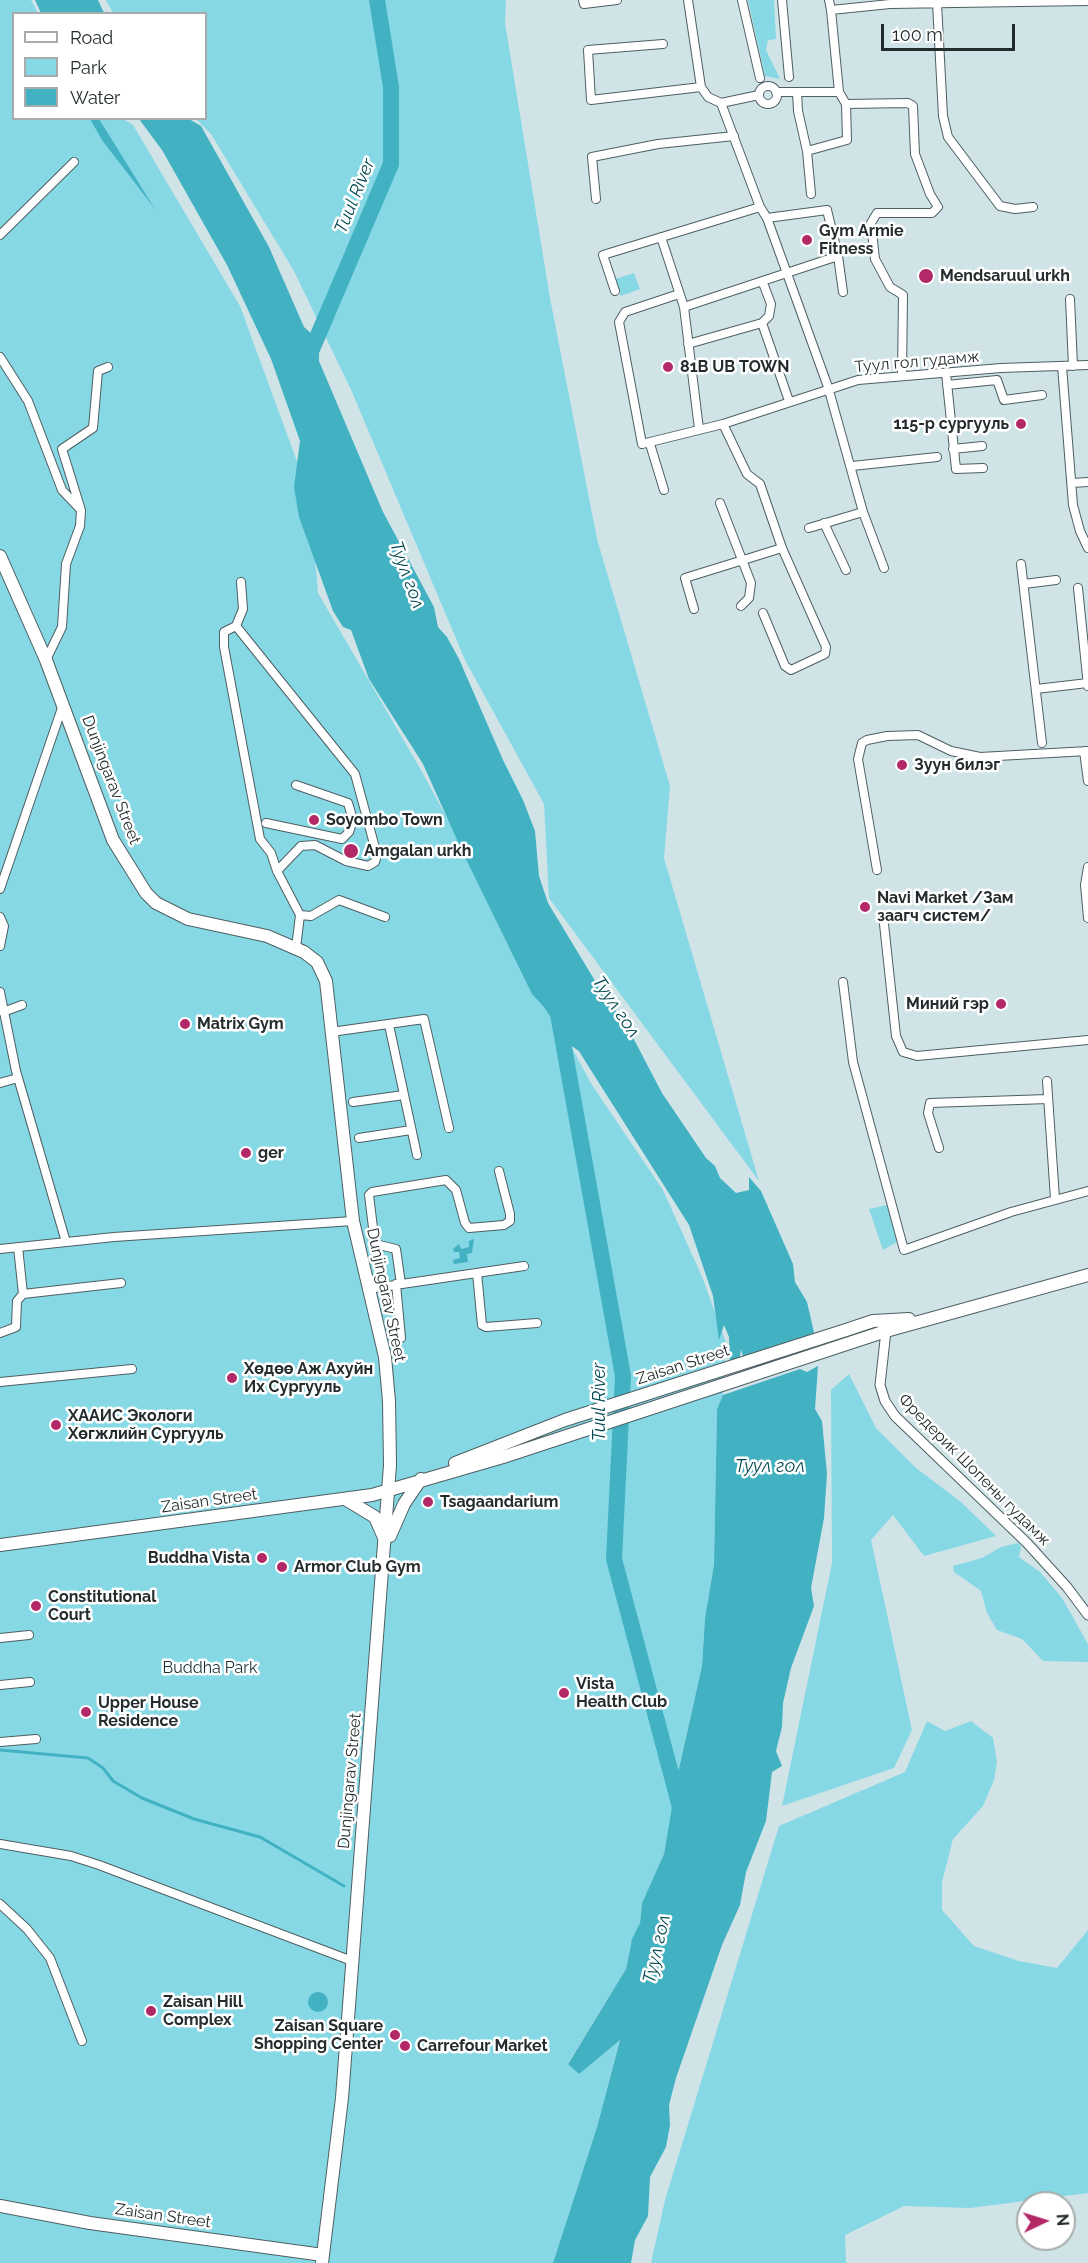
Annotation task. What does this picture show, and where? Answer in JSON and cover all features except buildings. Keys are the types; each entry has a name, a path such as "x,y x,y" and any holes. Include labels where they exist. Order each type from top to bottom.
{"main road":[{"name":"Dunjingarav Street","path":"0,556 46,660 113,840 146,893 156,903 188,919 267,936 296,948 317,962 326,981 353,1221 385,1357 389,1401 390,1489 342,2098 322,2259"},
{"name":"Zaisan Street","path":"0,1545 347,1500 503,1456 928,1318 1088,1275"},
{"name":"Zaisan Street","path":"421,1479 484,1451 565,1420 873,1321 928,1318"},
{"path":"386,1544 405,1504 421,1479"},
{"path":"347,1500 375,1517 386,1544"},
{"name":"Zaisan Street","path":"0,2206 90,2223 322,2259"}],"street":[{"path":"583,0 584,4 617,0"},
{"path":"688,0 701,87 708,97 721,103 759,95"},
{"path":"742,0 760,78"},
{"path":"782,0 789,77"},
{"path":"807,151 847,140 846,104 839,92 829,0"},
{"path":"831,10 857,6 937,3 1088,1"},
{"path":"937,3 942,99 948,137 1000,206 1014,209 1033,207"},
{"path":"663,44 588,50 591,100 701,87"},
{"path":"759,95 762,89 768,86 776,92 839,92"},
{"path":"759,95 764,103 771,103 776,99 776,92"},
{"path":"797,92 798,111 807,151 811,194"},
{"path":"721,103 760,207 767,218 828,387 864,512 884,568"},
{"path":"846,104 908,104 913,106 914,149 938,207 932,213 877,213 871,223 875,259 890,287 903,295 902,375"},
{"path":"596,199 592,157 658,144 734,136"},
{"path":"0,235 74,162"},
{"path":"615,291 603,255 760,207"},
{"path":"767,218 827,210 838,256 843,292"},
{"path":"661,237 684,307 699,429"},
{"path":"684,307 763,283 838,256"},
{"path":"688,344 762,323 769,316 771,304 763,283"},
{"path":"664,490 650,444 642,444 619,322 625,312 679,294"},
{"path":"1070,299 1073,366"},
{"path":"762,323 789,401"},
{"path":"0,357 28,401 63,490 81,510"},
{"name":"Туул гол гудамж","path":"650,444 723,424 828,387 858,380 902,375 1088,365"},
{"path":"1062,366 1073,505 1080,531 1088,548"},
{"path":"46,660 62,627 66,564 80,526 81,510 62,449 93,428 98,371 108,367"},
{"path":"946,373 956,469 983,468"},
{"path":"947,385 997,380 1004,400 1042,395"},
{"path":"723,424 747,474 760,484 782,548 825,647 825,654 791,670 785,666 763,613"},
{"path":"953,449 982,446"},
{"path":"852,466 937,457"},
{"path":"1072,483 1088,482"},
{"path":"720,503 751,583 751,591 741,606"},
{"path":"809,528 864,512"},
{"path":"825,523 846,570"},
{"path":"694,609 685,578 782,548"},
{"path":"1021,564 1042,743"},
{"path":"1024,585 1056,580"},
{"path":"241,582 243,609 236,626 223,634 228,670 260,839 271,853 277,872 300,915 296,948"},
{"path":"1036,689 1088,684 1078,588"},
{"path":"236,626 355,774 377,855 375,862 368,866 346,861 315,845 301,846 277,872"},
{"path":"0,889 63,704"},
{"path":"877,870 858,759 862,743 867,740 887,736 918,735 951,750 980,757 1086,751 1088,781"},
{"path":"266,823 342,839 350,832 353,820 348,803 296,785"},
{"path":"1088,867 1085,885 1088,918"},
{"path":"300,915 310,916 339,900 385,916"},
{"path":"0,917 4,926 0,946"},
{"path":"884,924 896,1036 903,1052 917,1056 1088,1040"},
{"path":"843,982 853,1062 904,1250 1055,1199 1088,1191"},
{"path":"0,992 18,1078 66,1242"},
{"path":"3,1012 22,1005"},
{"path":"331,1032 424,1019 449,1128"},
{"path":"389,1025 417,1155"},
{"path":"0,1083 18,1078"},
{"path":"1047,1081 1055,1199"},
{"path":"353,1102 404,1095"},
{"path":"939,1148 928,1113 930,1103 1048,1099"},
{"path":"359,1138 411,1130"},
{"path":"401,1338 396,1249 375,1244 369,1196 372,1192 446,1180 456,1190 465,1223 469,1228 504,1225 510,1221 510,1214 499,1171"},
{"path":"0,1249 353,1221"},
{"path":"18,1247 23,1294"},
{"path":"368,1289 524,1266"},
{"path":"477,1274 482,1325 486,1327 537,1323"},
{"path":"0,1333 16,1327 17,1301 23,1294 121,1283"},
{"name":"Фредерик Шопены гудамж","path":"886,1331 880,1385 885,1401 895,1416 1027,1543 1067,1587 1088,1616"},
{"path":"0,1382 132,1369"},
{"path":"0,1638 29,1635"},
{"path":"0,1685 30,1682"},
{"path":"0,1742 36,1739"},
{"path":"0,1844 71,1856 352,1961"},
{"path":"0,1904 27,1929 50,1958 82,2041"}],"green space":[{"name":"Buddha Park","path":"0,0 31,0 37,12 12,12 12,120 125,120 133,125 240,306 310,497 318,593 421,770 592,1085 663,1190 703,1279 726,1343 723,1395 717,1409 714,1564 705,1618 702,1666 681,1758 664,1854 642,1903 640,1923 630,1948 626,1969 568,2063 579,2073 620,2039 597,2127 553,2263 0,2263"},
{"path":"106,0 506,0 505,23 550,298 597,539 670,786 664,858 759,1181 549,898 544,804 465,660 352,392 294,271 211,134 197,120 207,120 207,12 112,12"},
{"path":"748,0 774,0 776,39 768,40 766,50 780,79 765,76"},
{"path":"634,273 640,289 621,296 615,279"},
{"path":"887,1205 897,1242 883,1250 869,1209"},
{"path":"849,1374 876,1428 916,1468 961,1502 996,1536 924,1556 893,1515 871,1540 912,1730 894,1768 782,1806 832,1563 831,1390"},
{"path":"1018,1543 1021,1546 1019,1557 1040,1572 1062,1598 1088,1644 1088,1662 1043,1661 1022,1639 997,1630 987,1613 981,1591 954,1572 953,1566 982,1558 1001,1547"},
{"path":"927,1721 945,1731 971,1721 993,1738 997,1762 994,1780 983,1806 953,1839 942,1882 942,1910 974,1946 1019,1961 1057,1968 1088,1930 1088,2193 1076,2195 1076,2191 1016,2191 1016,2202 970,2208 904,2206 845,2235 846,2263 651,2263 665,2200 779,1826 905,1772"}],"water":[{"path":"35,0 98,0 104,12 41,12"},
{"path":"91,120 100,120 155,209 102,140"},
{"name":"Туул гол","path":"140,120 191,120 201,126 269,247 304,327 312,334 319,349 319,361 383,512 434,607 438,627 447,637 459,659 523,800 535,831 539,876 548,903 600,989 628,1028 662,1093 706,1158 715,1166 720,1178 736,1193 749,1190 749,1177 761,1191 793,1264 795,1282 807,1302 816,1341 745,1364 741,1349 739,1366 730,1369 729,1337 724,1325 719,1340 713,1296 689,1225 579,1051 567,1043 544,1007 532,994 462,851 423,764 369,679 351,630 343,627 333,611 299,517 294,487 300,441 271,359 227,265 162,150"},
{"path":"474,1239 472,1253 467,1254 468,1262 454,1264 453,1260 460,1258 459,1252 454,1252 453,1249 459,1244 461,1249 469,1247 469,1241"},
{"name":"Туул гол","path":"818,1366 815,1409 822,1421 827,1474 824,1518 811,1588 814,1606 791,1668 783,1703 782,1727 776,1751 782,1766 772,1772 766,1821 746,1872 740,1905 722,1945 676,2078 669,2105 670,2125 666,2147 650,2177 648,2216 635,2240 631,2263 553,2263 597,2127 620,2040 579,2074 568,2064 626,1969 632,1939 640,1923 642,1903 664,1854 677,1777 702,1666 705,1618 714,1564 717,1409 723,1395 800,1369 807,1372"},
{"path":"314,1992 322,1992 328,1998 328,2006 322,2012 314,2012 308,2006 308,1998"}],"waterway":[{"name":"Tuul River","path":"307,361 391,164 391,87 377,0"},
{"name":"Tuul River","path":"558,1014 623,1376 614,1559 681,1811"},
{"path":"0,1750 88,1758 103,1768 113,1781 142,1798 194,1819 260,1837 344,1886"}],"place":[{"name":"Gym Armie Fitness","path":"807,240"},
{"name":"Mendsaruul urkh","path":"926,276"},
{"name":"81В UB TOWN","path":"668,367"},
{"name":"115-р сургууль","path":"1021,424"},
{"name":"Зуун билэг","path":"902,765"},
{"name":"Soyombo Town","path":"314,820"},
{"name":"Amgalan urkh","path":"351,851"},
{"name":"Navi Market /Зам заагч систем/","path":"865,907"},
{"name":"Миний гэр","path":"1001,1004"},
{"name":"Matrix Gym","path":"185,1024"},
{"name":"ger","path":"246,1153"},
{"name":"Хөдөө Аж Ахуйн Их Сургууль","path":"232,1378"},
{"name":"ХААИС Экологи Хөгжлийн Сургууль","path":"56,1425"},
{"name":"Tsagaandarium","path":"428,1502"},
{"name":"Buddha Vista","path":"262,1558"},
{"name":"Armor Club Gym","path":"282,1567"},
{"name":"Constitutional Court","path":"36,1606"},
{"name":"Vista Health Club","path":"564,1693"},
{"name":"Upper House Residence","path":"86,1712"},
{"name":"Zaisan Hill Complex","path":"151,2011"},
{"name":"Zaisan Square Shopping Center","path":"395,2035"},
{"name":"Carrefour Market","path":"405,2046"}]}
